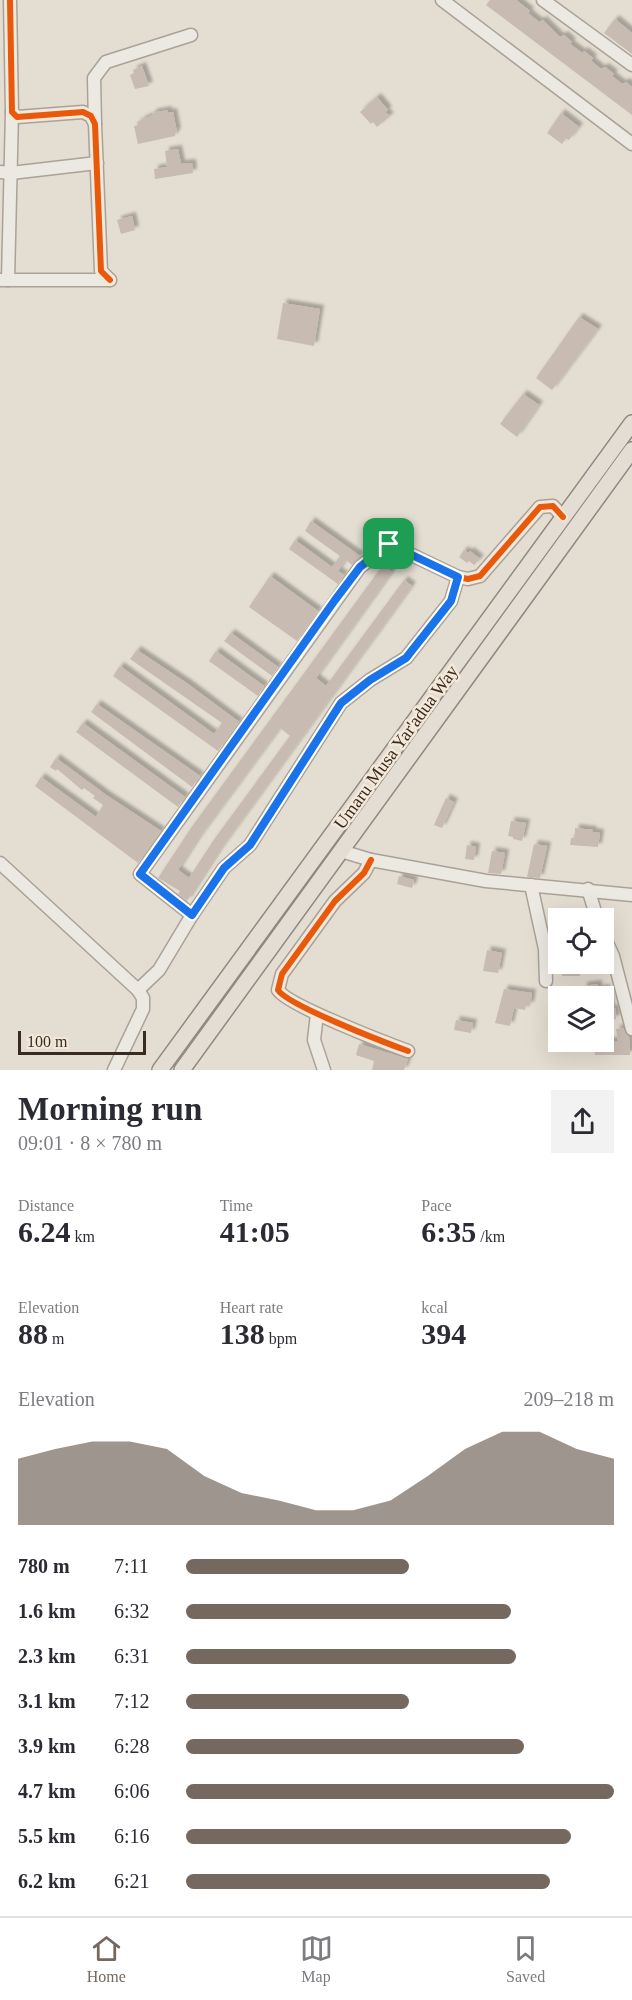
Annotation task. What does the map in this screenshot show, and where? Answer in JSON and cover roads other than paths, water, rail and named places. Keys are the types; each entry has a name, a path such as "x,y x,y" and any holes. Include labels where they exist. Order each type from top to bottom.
{"main road":[{"name":"Umaru Musa Yar'adua Way","path":"160,1070 632,423"},
{"name":"Umaru Musa Yar'adua Way","path":"182,1070 632,450"}],"street":[{"path":"10,0 12,112 5,172 4,280 110,280 101,271 94,78 106,62 190,35"},
{"path":"442,0 632,144"},
{"path":"543,0 632,65"},
{"path":"12,112 17,117 83,112 91,116 95,124"},
{"path":"5,172 97,163"},
{"path":"192,915 140,874 360,567 389,544 458,577 468,579 480,576 540,507 553,506 563,517"},
{"path":"138,990 159,970 224,868 250,845 341,703 370,680 406,658 451,601 458,577"},
{"path":"341,851 370,860 486,881 632,894"},
{"path":"370,860 359,879 335,901 282,974 278,990 281,995 317,1014 408,1051"},
{"path":"0,863 138,990 143,998 143,1009 114,1070"},
{"path":"531,885 545,949 546,981"},
{"path":"588,889 594,908"},
{"path":"614,960 632,1029"},
{"path":"317,1014 314,1040 324,1070"}]}
